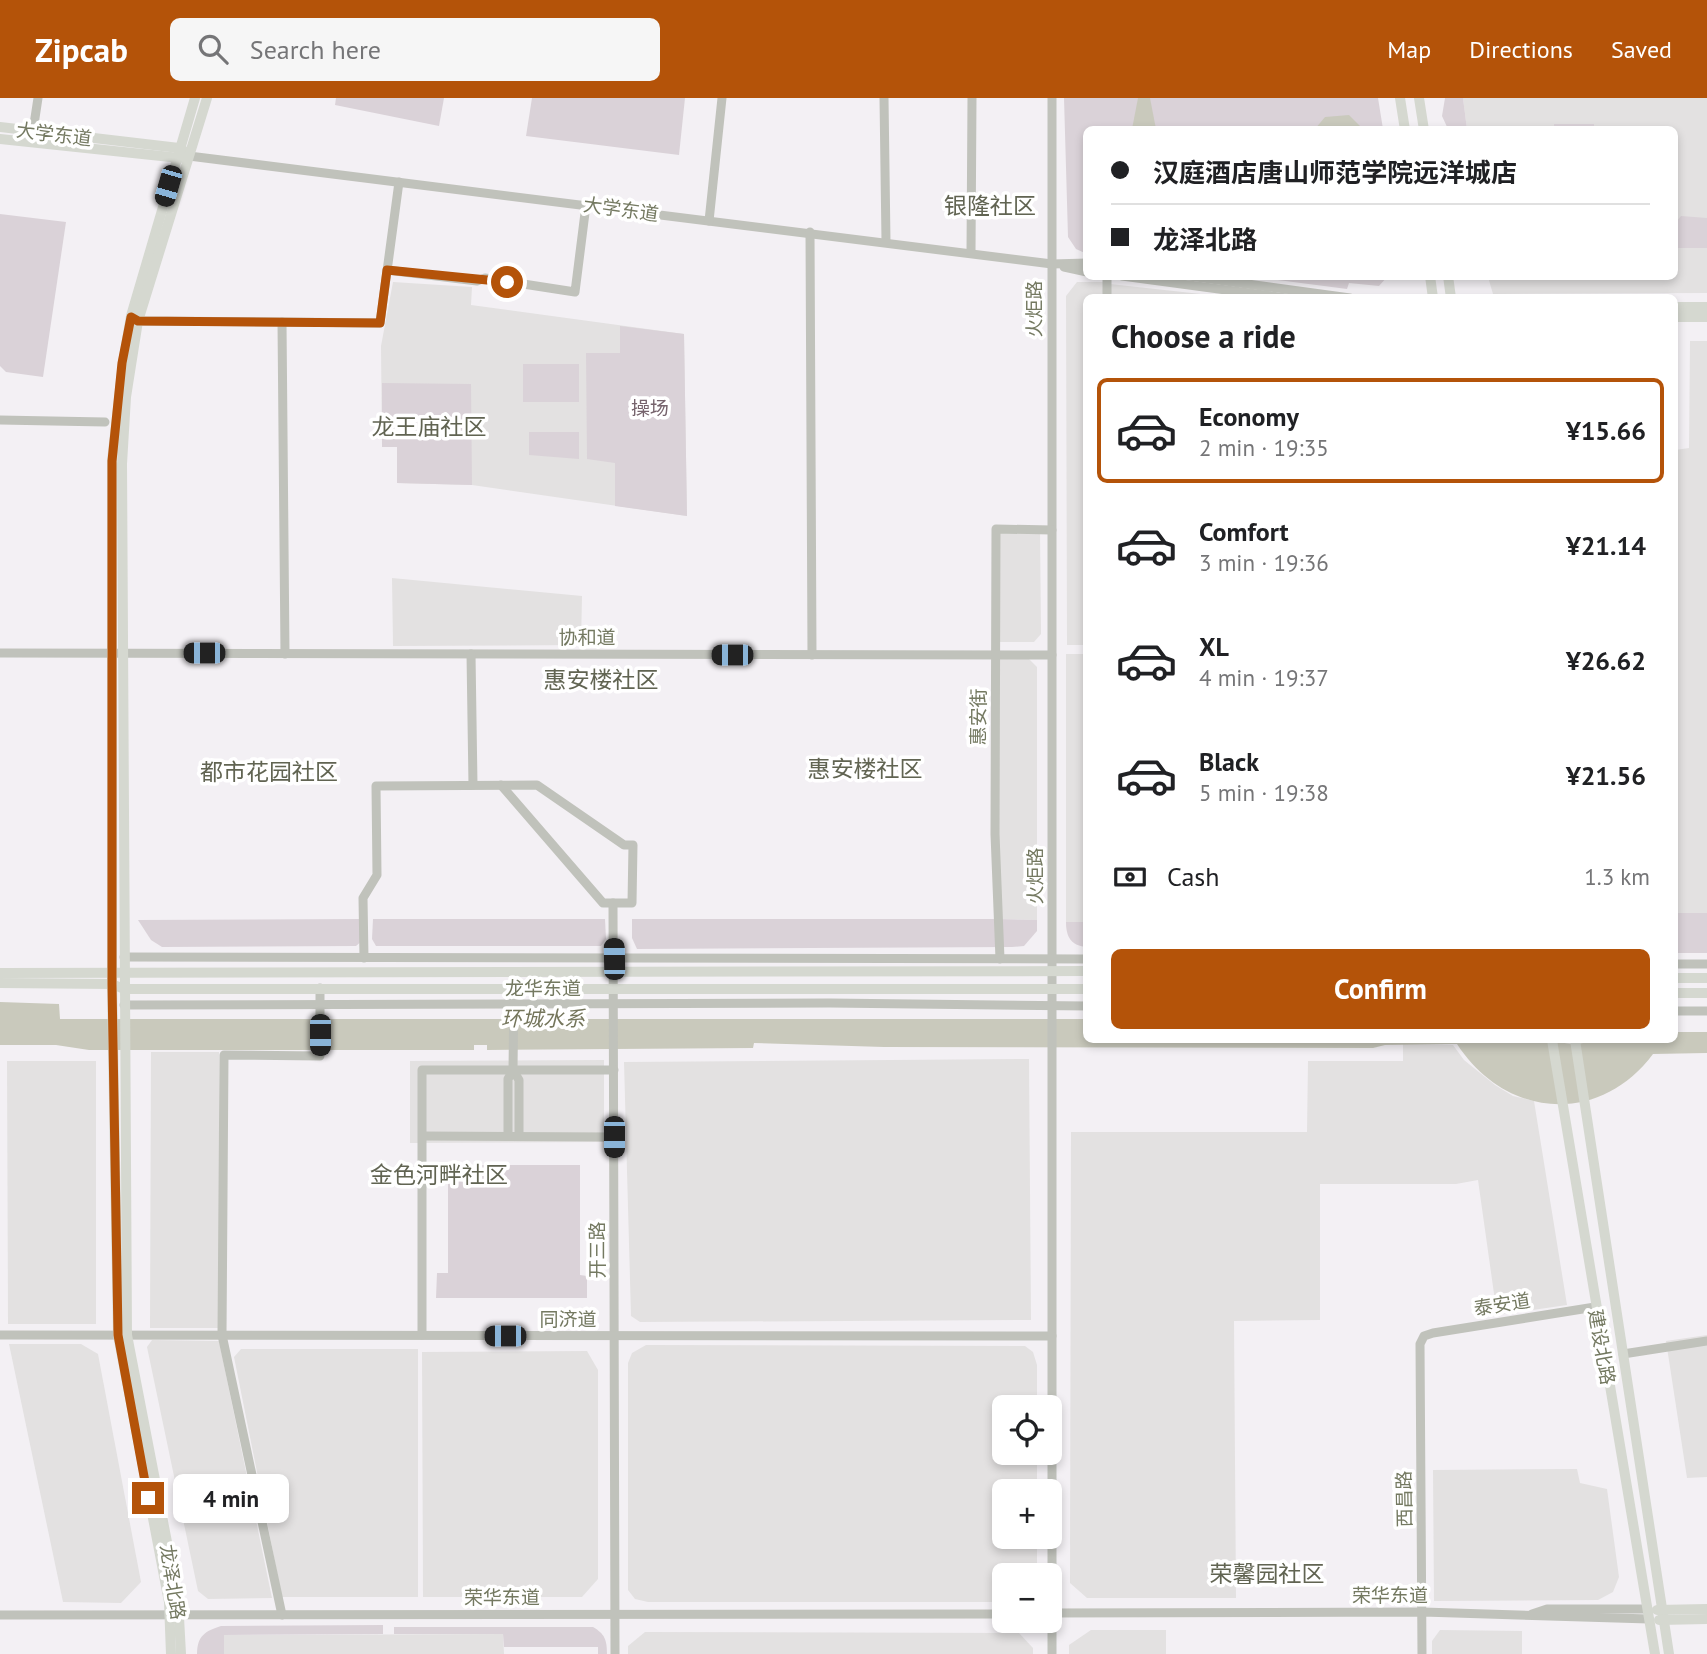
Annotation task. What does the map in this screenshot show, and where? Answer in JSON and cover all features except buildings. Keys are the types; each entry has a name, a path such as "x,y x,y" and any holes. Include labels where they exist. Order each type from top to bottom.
{"main road":[{"name":"龙泽北路","path":"135,319 175,160 195,98"},
{"name":"龙泽北路","path":"116,976 124,957 112,461 122,363 207,98"},
{"path":"1400,98 1404,126"},
{"path":"1419,98 1423,126"},
{"name":"大学东道","path":"0,127 179,148"},
{"name":"大学东道","path":"0,139 175,160 189,156"},
{"path":"179,148 189,156"},
{"path":"1678,307 1707,307"},
{"path":"1678,317 1707,317"},
{"name":"龙泽北路","path":"117,653 116,976 120,1012 123,1335 181,1654"},
{"name":"龙华东道","path":"0,973 116,976 1083,971"},
{"name":"龙泽北路","path":"116,976 124,989 120,1012"},
{"name":"龙华东道","path":"0,983 116,976"},
{"name":"龙华东道","path":"116,976 124,989 1083,989"},
{"path":"1678,978 1707,978"},
{"path":"1678,993 1707,993"},
{"name":"建设北路","path":"1552,1043 1655,1654"},
{"name":"建设北路","path":"1575,1043 1669,1654"},
{"path":"1663,1615 1707,1609"},
{"path":"1649,1614 1707,1619"},
{"name":"龙泽北路","path":"171,1654 176,1615"}],"street":[{"path":"33,131 38,98"},
{"path":"709,221 722,98"},
{"path":"884,98 886,242"},
{"path":"971,252 972,98"},
{"name":"火炬路","path":"1051,1563 1052,98"},
{"name":"大学东道","path":"189,156 971,252 1083,271"},
{"path":"135,319 380,323 399,181"},
{"path":"387,270 477,281 485,278 575,292 586,205"},
{"path":"810,232 812,655"},
{"name":"大学东道","path":"1052,264 1083,263"},
{"path":"1152,280 1256,294"},
{"path":"1218,280 1321,294"},
{"path":"282,322 285,654"},
{"path":"0,420 105,422"},
{"name":"惠安街","path":"999,959 995,875 996,529 1052,530"},
{"name":"协和道","path":"0,653 1052,655"},
{"path":"471,654 472,785"},
{"path":"364,958 363,898 377,875 376,786 472,785 500,785 537,785 624,845 633,845 632,903 603,903 500,785"},
{"name":"开三路","path":"613,902 615,1654"},
{"path":"124,957 1083,959"},
{"path":"1678,964 1707,964"},
{"path":"282,1615 222,1335 224,1055 320,1056 320,988"},
{"path":"508,1136 508,1079 513,1065 514,988"},
{"path":"120,1012 513,1011 614,1005 830,1003 1083,1006"},
{"path":"1678,1011 1707,1011"},
{"path":"513,1065 519,1080 519,1136"},
{"path":"422,1335 422,1070 513,1065 614,1070"},
{"path":"423,1136 614,1137"},
{"name":"泰安道","path":"1420,1344 1424,1336 1433,1333 1595,1307"},
{"name":"同济道","path":"0,1335 1052,1336"},
{"path":"1623,1354 1707,1341"},
{"name":"西昌路","path":"1420,1344 1422,1654"},
{"name":"荣华东道","path":"1062,1613 1423,1612 1520,1617 1547,1609 1649,1614"},
{"name":"荣华东道","path":"0,1615 992,1614"},
{"name":"火炬路","path":"1051,1633 1052,1654"}],"shaded area":[{"path":"1463,98 1707,98 1707,293 1493,294 1489,280 1678,280 1678,126 1467,126"},
{"path":"393,282 472,287 471,305 684,334 687,516 472,485 397,483 397,447 382,447 381,346"},
{"path":"1077,282 1105,282 1105,294 1083,294 1083,645 1067,645 1066,296"},
{"path":"1110,284 1201,294 1110,294"},
{"path":"1690,341 1707,341 1707,913 1678,913 1678,450 1689,448"},
{"path":"995,527 1040,527 1041,634 1034,642 996,642"},
{"path":"392,578 582,596 581,645 393,646"},
{"path":"1066,654 1083,654 1083,922 1066,922"},
{"path":"996,657 1027,657 1037,667 1037,920 997,919"},
{"path":"1403,1044 1453,1045 1464,1060 1495,1085 1513,1096 1534,1101 1567,1305 1497,1315 1478,1180 1456,1184 1320,1184 1320,1320 1234,1321 1236,1598 1087,1598 1070,1583 1071,1132 1307,1132 1308,1061 1403,1061"},
{"path":"151,1052 219,1052 219,1328 150,1328"},
{"path":"1029,1059 1031,1320 640,1322 631,1316 624,1062"},
{"path":"604,1060 604,1142 410,1143 410,1061"},
{"path":"7,1061 96,1061 96,1324 8,1324"},
{"path":"1707,1335 1707,1477 1687,1478 1666,1341"},
{"path":"152,1340 219,1341 272,1598 208,1599 198,1591 147,1347"},
{"path":"9,1344 81,1344 98,1354 141,1582 121,1603 63,1602"},
{"path":"646,1345 1025,1346 1033,1352 1037,1365 1037,1395 992,1395 992,1465 1037,1465 1037,1479 992,1479 992,1549 1037,1549 1037,1563 992,1563 992,1602 648,1602 635,1599 628,1590 628,1363 632,1353"},
{"path":"241,1349 418,1349 418,1597 282,1597 234,1357"},
{"path":"587,1351 598,1370 598,1579 582,1597 423,1597 422,1352"},
{"path":"1577,1469 1580,1483 1607,1489 1619,1577 1613,1592 1598,1600 1434,1601 1433,1470"},
{"path":"1091,1630 1166,1630 1166,1654 1069,1654 1069,1645"},
{"path":"1440,1630 1522,1631 1522,1654 1432,1654 1432,1641"},
{"path":"645,1632 1019,1633 1033,1648 1033,1654 628,1654 628,1646"},
{"path":"503,1634 504,1654 224,1654 224,1635"}],"green space":[{"path":"336,98 444,98 439,126 335,105"},
{"path":"532,98 685,98 679,155 526,136"},
{"path":"1064,98 1378,98 1383,126 1083,126 1083,252 1076,249 1068,237"},
{"path":"1445,98 1463,98 1467,126 1447,126 1442,116"},
{"path":"1554,124 1594,124 1594,126"},
{"path":"0,214 66,222 43,377 6,372 0,366"},
{"path":"1681,216 1707,218 1707,248 1678,248 1678,220"},
{"path":"1277,280 1384,280 1379,286 1349,283 1347,289"},
{"name":"操场","path":"620,326 684,334 687,516 615,506 615,463 587,459 586,353 620,353"},
{"path":"523,364 579,364 579,402 523,402"},
{"path":"382,383 471,384 472,485 397,483 397,447 382,447"},
{"path":"529,432 579,432 579,459 529,455"},
{"path":"1678,913 1707,913 1707,953 1678,953"},
{"path":"363,919 363,940 356,946 162,947 151,940 138,920"},
{"path":"373,919 605,919 606,939 601,946 376,946 372,939"},
{"path":"632,919 1037,920 1037,931 1024,946 1012,947 637,949 632,938"},
{"path":"1066,922 1083,922 1083,946 1070,940"},
{"path":"448,1165 580,1165 580,1275 587,1276 587,1298 436,1298 437,1273 448,1273"},
{"path":"383,1625 383,1634 224,1635 224,1654 197,1654 198,1643 203,1635 221,1626"},
{"path":"394,1627 593,1627 604,1638 607,1654 598,1654 598,1647 504,1647 503,1634 394,1634"}],"water":[{"path":"1138,98 1150,98 1155,126 1133,126"},
{"path":"1349,115 1360,126 1318,126 1325,117"},
{"name":"环城水系","path":"0,1002 59,1004 60,1019 1083,1019 1083,1043 1678,1043 1678,1032 1707,1032 1707,1053 1653,1054 1631,1077 1606,1093 1580,1102 1553,1104 1526,1099 1501,1087 1477,1069 1457,1044 1385,1045 1373,1048 884,1047 754,1043 753,1048 487,1050 487,1045 474,1045 474,1050 89,1050 56,1045 0,1045"}],"district":[{"name":"银隆社区","path":"990,206"},
{"name":"龙王庙社区","path":"429,427"},
{"name":"惠安楼社区","path":"601,680"},
{"name":"惠安楼社区","path":"865,769"},
{"name":"都市花园社区","path":"269,772"},
{"name":"金色河畔社区","path":"439,1175"},
{"name":"荣馨园社区","path":"1267,1574"}],"route":[{"path":"148,1498 118,1335 112,984 112,461 122,363 131,317 138,321 380,323 387,270 507,282"}]}
